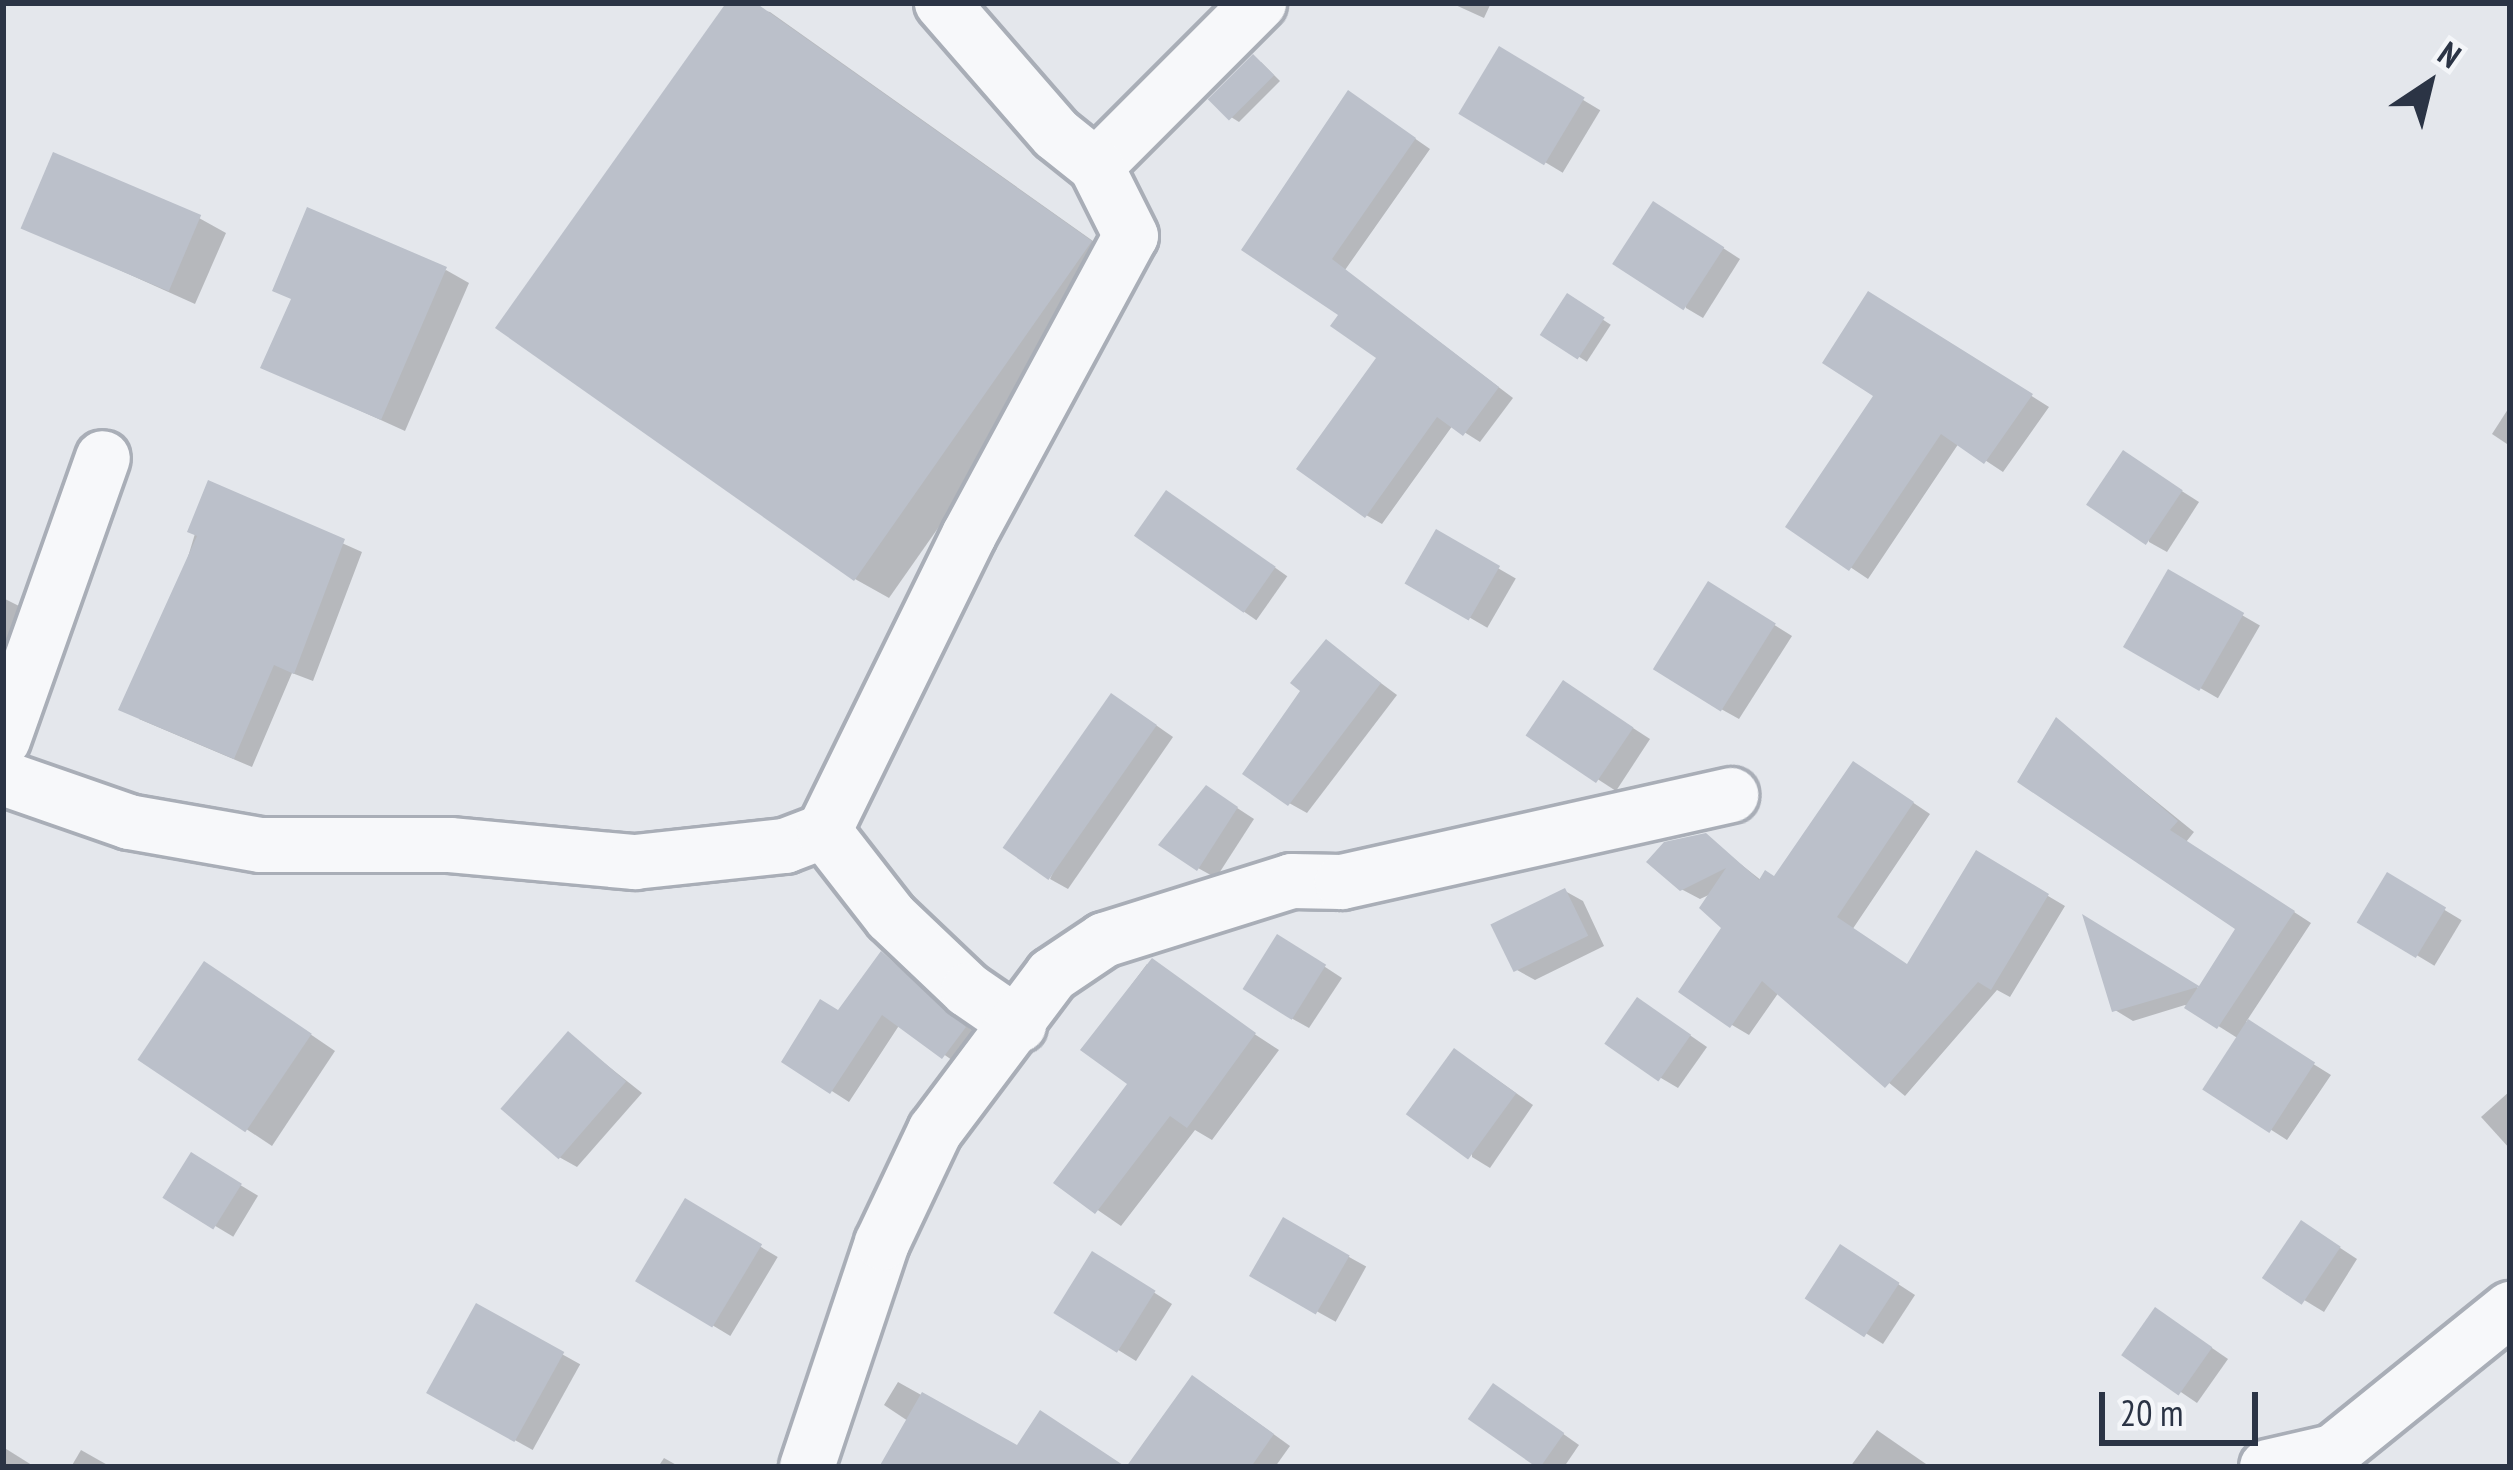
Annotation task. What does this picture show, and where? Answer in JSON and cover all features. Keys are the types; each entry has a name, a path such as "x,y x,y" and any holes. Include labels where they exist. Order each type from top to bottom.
{"street":[{"path":"3,778 129,822 261,845 450,845 635,862 785,846 824,832 969,536 1132,236 1096,166 1056,134 942,3"},
{"path":"1096,166 1259,3"},
{"path":"3,740 103,458"},
{"path":"807,1467 882,1243 935,1131 1019,1025 1052,975 1104,940 1227,899 1560,838 1731,795"},
{"path":"824,832 891,917 968,990 1019,1025"},
{"path":"2266,1467 2333,1452 2510,1309"}],"building":[{"path":"726,3 756,3 1092,241 854,581 495,328"},
{"path":"1499,46 1585,98 1544,165 1458,114"},
{"path":"1253,54 1274,75 1229,120 1208,99"},
{"path":"1348,90 1416,138 1332,259 1499,387 1463,436 1437,417 1365,518 1296,469 1376,358 1330,326 1338,315 1241,250"},
{"path":"53,152 201,215 169,291 21,228"},
{"path":"1653,201 1724,247 1683,310 1612,264"},
{"path":"307,207 447,267 381,420 260,368 291,299 272,291"},
{"path":"1868,291 2033,394 1984,464 1941,434 1849,571 1785,527 1873,396 1822,363"},
{"path":"1567,293 1605,318 1578,359 1540,335"},
{"path":"2123,450 2183,490 2146,545 2086,505"},
{"path":"208,480 345,539 294,674 274,665 234,759 118,710 197,536 187,532"},
{"path":"1166,490 1276,567 1244,613 1134,536"},
{"path":"1436,529 1500,566 1469,621 1404,584"},
{"path":"2168,569 2244,613 2199,691 2123,647"},
{"path":"1708,581 1776,623 1721,712 1653,669"},
{"path":"1326,639 1381,683 1288,806 1242,774 1300,691 1290,683"},
{"path":"1563,680 1633,728 1596,783 1526,736"},
{"path":"1111,693 1157,725 1048,880 1003,848"},
{"path":"2056,717 2178,821 2170,830 2295,911 2217,1029 2184,1008 2198,987 2112,1012 2082,914 2199,986 2235,929 2017,782"},
{"path":"1853,761 1914,802 1837,917 1907,964 1976,850 2049,894 1991,990 1978,982 1885,1088 1762,981 1730,1028 1678,992 1721,928 1699,908 1726,868 1680,891 1646,862 1664,842 1706,833 1759,880 1765,870 1774,876"},
{"path":"1206,785 1238,807 1197,871 1158,845"},
{"path":"2387,872 2446,908 2416,958 2357,923"},
{"path":"1565,888 1588,936 1514,972 1490,924"},
{"path":"1277,934 1326,965 1292,1020 1243,989"},
{"path":"881,951 966,1027 942,1059 882,1015 830,1094 781,1062 820,999 838,1010"},
{"path":"1152,958 1256,1033 1187,1128 1170,1116 1095,1214 1053,1183 1127,1084 1080,1050"},
{"path":"204,961 312,1034 245,1132 137,1060"},
{"path":"1637,997 1691,1035 1658,1082 1604,1044"},
{"path":"2248,1019 2315,1063 2269,1133 2202,1089"},
{"path":"568,1031 626,1082 559,1159 500,1109"},
{"path":"1454,1048 1516,1093 1468,1160 1406,1114"},
{"path":"191,1152 242,1184 213,1230 162,1198"},
{"path":"685,1198 762,1244 712,1327 635,1281"},
{"path":"1283,1217 1350,1256 1316,1314 1249,1276"},
{"path":"2301,1220 2341,1247 2302,1305 2262,1278"},
{"path":"1840,1244 1900,1283 1864,1337 1805,1299"},
{"path":"1092,1251 1156,1291 1117,1353 1053,1313"},
{"path":"476,1303 564,1352 514,1442 426,1393"},
{"path":"2155,1307 2212,1347 2178,1395 2121,1355"},
{"path":"1192,1375 1274,1434 1251,1467 1126,1467"},
{"path":"1493,1383 1564,1433 1536,1467 1468,1419"},
{"path":"922,1392 1017,1445 1040,1410 1126,1467 879,1467"}]}
